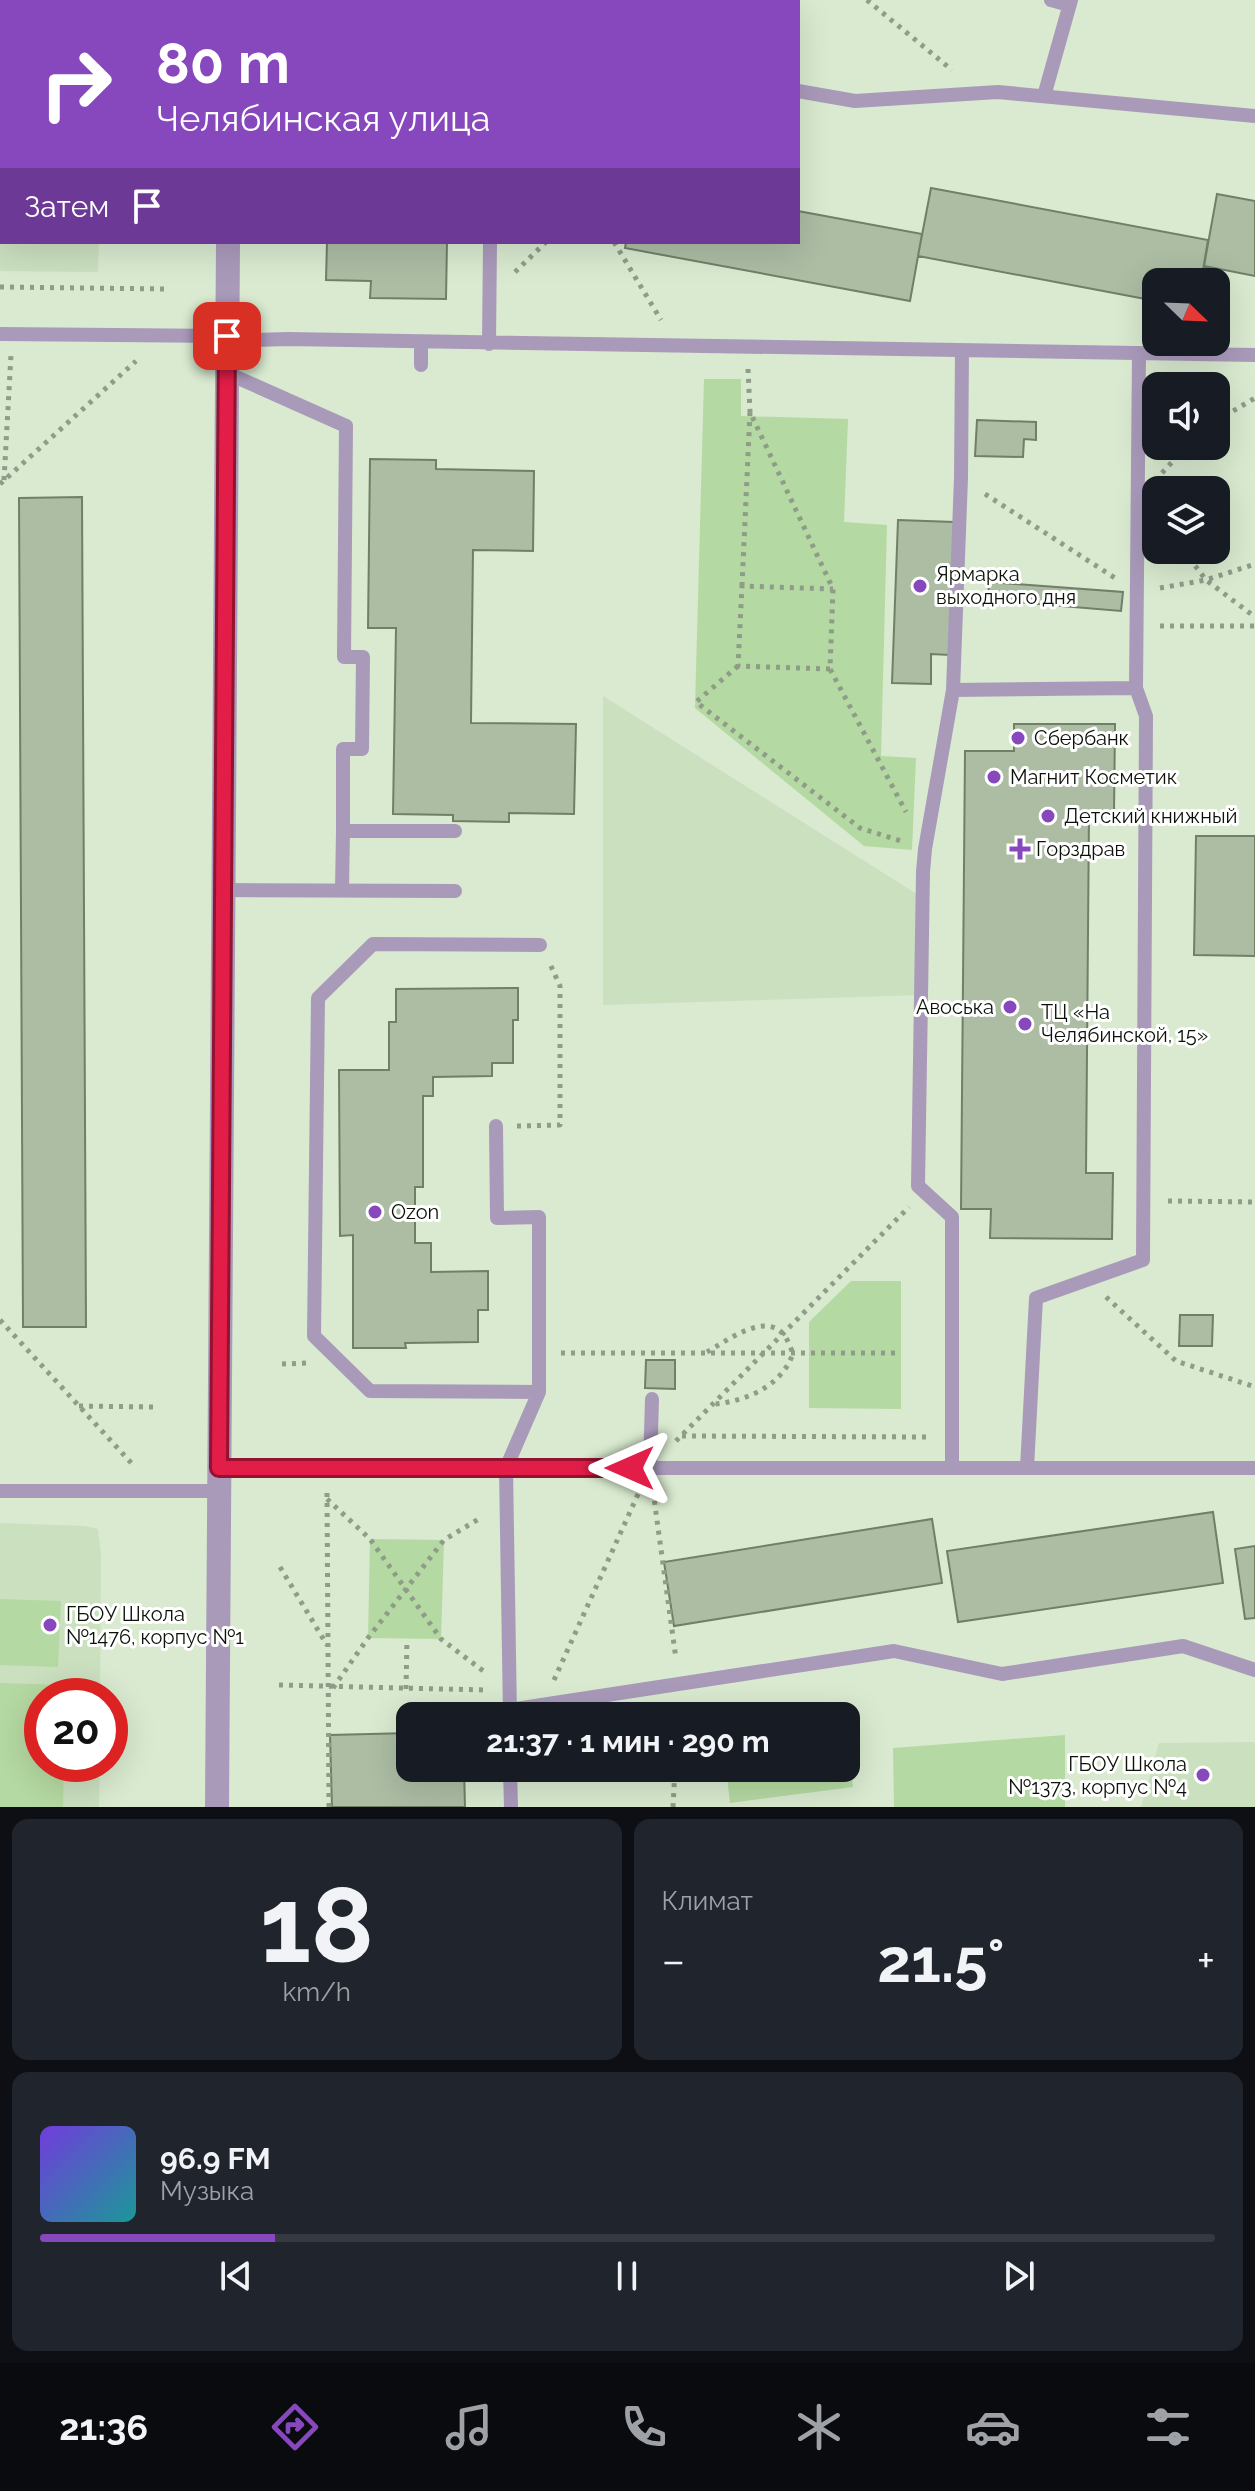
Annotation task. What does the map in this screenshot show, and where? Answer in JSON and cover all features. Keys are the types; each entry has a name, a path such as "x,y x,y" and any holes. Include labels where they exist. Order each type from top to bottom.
{"street":[{"path":"217,1807 228,244"}],"lane":[{"path":"1044,96 1070,2 1051,0"},
{"path":"800,91 855,101 981,93 1044,96 1255,116"},
{"path":"489,344 490,244"},
{"path":"6,334 1255,355"},
{"path":"421,342 421,365"},
{"path":"952,1468 952,1217 918,1186 925,849 953,690 962,351"},
{"path":"1027,1468 1036,1298 1143,1260 1146,716 1136,688 1139,353"},
{"path":"227,373 346,426 344,657 363,657 362,749 343,749 342,890"},
{"path":"953,690 1136,688"},
{"path":"343,831 455,831"},
{"path":"223,890 455,891"},
{"path":"539,1392 370,1391 314,1336 318,998 373,944 540,945"},
{"path":"496,1126 497,1218 539,1217 539,1392 506,1468 510,1702"},
{"path":"650,1468 652,1399"},
{"path":"0,1491 157,1491 219,1479 327,1468 1255,1468"},
{"path":"562,1702 894,1651 1002,1674 1183,1646 1255,1670"},
{"path":"510,1782 511,1807"}],"path":[{"path":"867,0 981,93"},
{"path":"615,244 677,346"},
{"path":"0,287 165,289"},
{"path":"2,482 6,334"},
{"path":"2,482 165,335"},
{"path":"738,666 750,412 747,348"},
{"path":"1230,413 1255,398"},
{"path":"750,412 833,589 830,669 925,849"},
{"path":"961,478 1137,592 1206,580 1255,564"},
{"path":"1194,564 1206,580 1255,617"},
{"path":"742,586 833,589"},
{"path":"1137,626 1255,626"},
{"path":"830,669 738,666 696,702 860,828 925,849"},
{"path":"496,1126 560,1125 560,986 540,945"},
{"path":"544,1702 650,1468 924,1192"},
{"path":"1143,1201 1255,1202"},
{"path":"1088,1280 1176,1361 1255,1387"},
{"path":"0,1320 157,1491"},
{"path":"707,1352 755,1328 773,1328 783,1333 793,1353 788,1368 773,1383 733,1402 714,1404"},
{"path":"585,1353 900,1353"},
{"path":"79,1406 158,1407"},
{"path":"682,1436 952,1437"},
{"path":"327,1468 331,1687 329,1807"},
{"path":"650,1468 679,1684"},
{"path":"327,1499 370,1539 441,1639 510,1690"},
{"path":"331,1687 444,1540 506,1502"},
{"path":"280,1567 328,1647"},
{"path":"406,1689 407,1639"},
{"path":"279,1685 510,1690"},
{"path":"673,1807 674,1782"}],"shaded area":[{"path":"0,244 99,244 98,272 0,271"},
{"path":"603,696 923,898 921,995 603,1005"},
{"name":"ГБОУ Школа №1476, корпус №1","path":"0,1523 98,1529 101,1554 100,1678 24,1678 24,1782 100,1782 99,1807 0,1807"},
{"name":"ГБОУ Школа №1373, корпус №4","path":"1255,1742 1255,1807 1141,1807 1159,1743"}],"green space":[{"path":"704,379 741,379 741,416 848,419 844,522 887,525 881,756 916,758 912,850 864,846 695,708"},
{"path":"851,1281 901,1281 901,1409 809,1408 809,1322"},
{"path":"370,1539 444,1540 441,1639 368,1638"},
{"path":"0,1599 61,1601 58,1667 0,1665"},
{"path":"0,1683 24,1684 24,1782 64,1782 63,1807 0,1807"},
{"path":"1065,1735 1065,1807 894,1807 893,1748"},
{"path":"728,1782 853,1782 853,1787 730,1803"}],"building":[{"path":"931,188 1208,240 1203,268 1142,268 1142,298 918,256"},
{"path":"1217,194 1255,201 1255,276 1230,271 1230,268 1204,266"},
{"path":"800,211 922,234 910,301 625,248 626,244 800,244"},
{"path":"327,244 447,244 446,299 370,298 371,281 326,280"},
{"path":"977,420 1036,422 1036,440 1024,439 1023,457 975,456"},
{"path":"370,459 436,460 436,469 534,471 533,551 473,550 471,723 576,724 574,814 509,813 509,822 453,821 453,815 393,814 396,628 368,628"},
{"path":"82,497 86,1327 23,1327 19,498"},
{"path":"898,520 954,522 950,655 931,654 931,684 892,683"},
{"path":"989,582 1123,592 1121,611 988,600"},
{"name":"ТЦ «На Челябинской, 15»","path":"1014,724 1115,724 1114,813 1089,813 1086,1173 1113,1173 1112,1239 990,1238 991,1209 961,1209 965,751 1014,751"},
{"path":"1196,836 1255,836 1255,956 1194,955"},
{"path":"518,988 518,1020 513,1020 513,1063 492,1063 492,1076 433,1077 433,1096 423,1096 423,1187 415,1187 415,1243 431,1243 431,1272 488,1271 488,1310 478,1310 478,1342 405,1343 406,1348 353,1348 353,1235 340,1236 339,1070 389,1070 389,1022 396,1022 396,989"},
{"path":"1180,1315 1213,1315 1212,1346 1179,1346"},
{"path":"646,1360 675,1360 675,1389 645,1388"},
{"path":"1213,1512 1223,1583 958,1622 947,1551"},
{"path":"932,1519 942,1583 674,1626 664,1562"},
{"path":"1255,1546 1255,1618 1245,1619 1235,1549"},
{"path":"396,1733 396,1782 464,1782 465,1807 332,1807 330,1735"}],"place":[{"name":"Ярмарка выходного дня","path":"920,586"},
{"name":"Сбербанк","path":"1018,738"},
{"name":"Магнит Косметик","path":"994,777"},
{"name":"Детский книжный","path":"1048,816"},
{"name":"Горздрав","path":"1020,849"},
{"name":"Авоська","path":"1010,1007"},
{"name":"ТЦ «На Челябинской, 15»","path":"1025,1024"},
{"name":"Ozon","path":"375,1212"},
{"name":"ГБОУ Школа №1476, корпус №1","path":"50,1625"},
{"name":"ГБОУ Школа №1373, корпус №4","path":"1203,1775"}],"route":[{"path":"227,336 219,1468 630,1468"}]}
